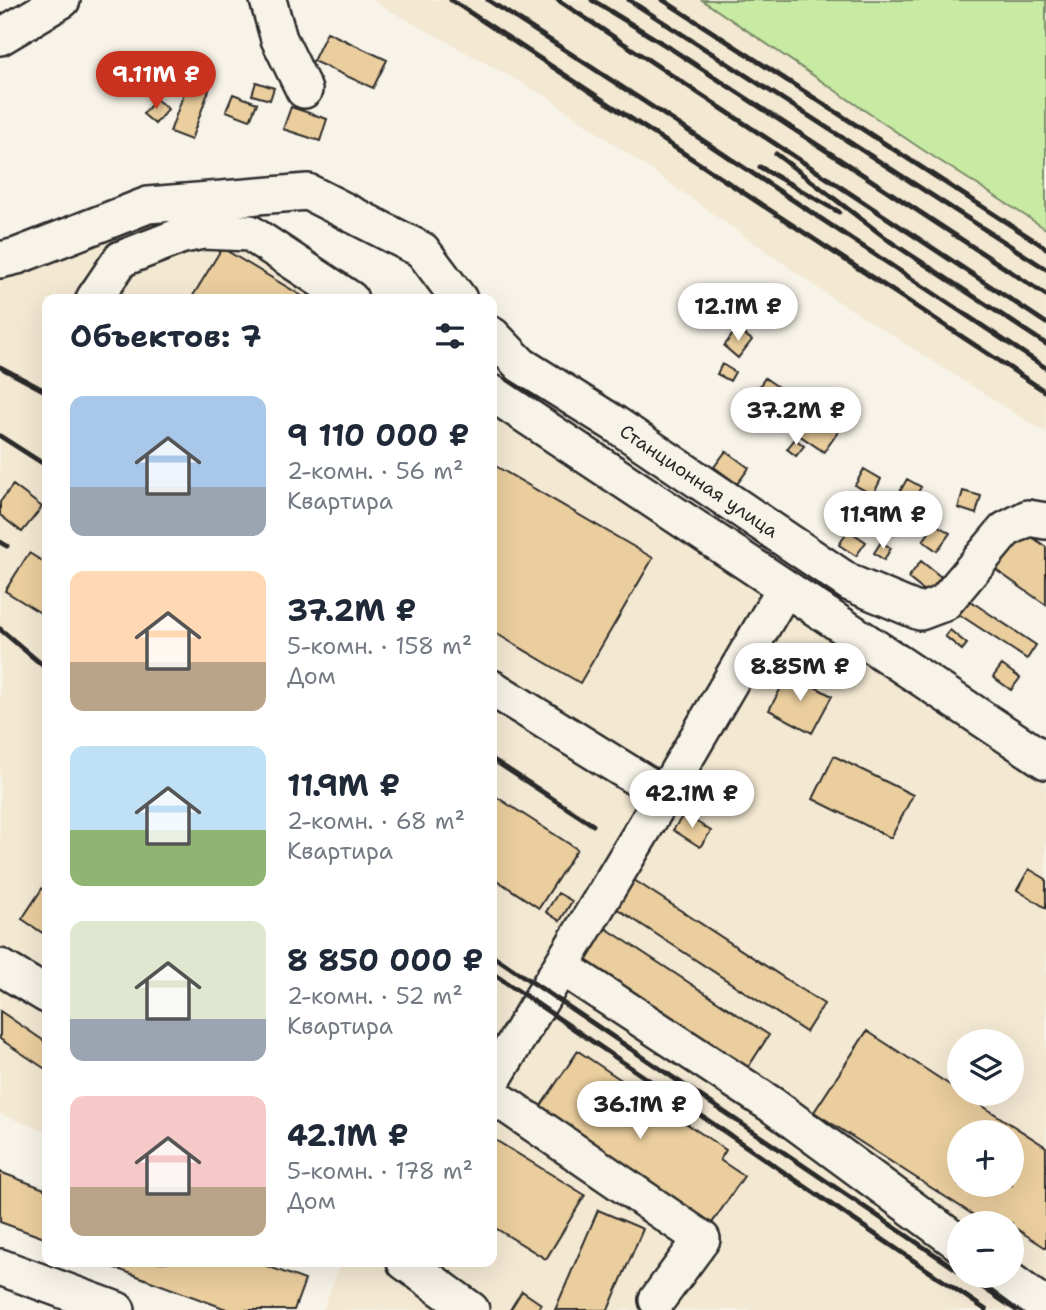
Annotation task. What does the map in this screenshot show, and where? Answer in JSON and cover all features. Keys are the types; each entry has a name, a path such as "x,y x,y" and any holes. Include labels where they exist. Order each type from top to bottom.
{"street":[{"path":"0,37 62,0"},
{"path":"268,0 279,39 304,90"},
{"path":"0,260 17,256 148,205 308,192 422,250 455,294"},
{"path":"96,294 121,259 180,236 203,231 250,233 342,294"},
{"name":"Станционная улица","path":"497,340 521,365 615,424 850,583 920,611 944,603 1005,530 1028,518 1046,521"},
{"path":"497,396 1046,761"},
{"path":"497,1073 785,588"},
{"path":"497,691 664,795"},
{"path":"0,967 42,992"},
{"path":"562,967 772,1105 947,1234"},
{"path":"497,1098 702,1239 660,1307"},
{"path":"0,1266 57,1300 117,1310"},
{"path":"412,1267 471,1310"},
{"path":"1020,1288 1046,1307"}],"shaded area":[{"path":"371,0 702,0 920,148 1046,229 1046,433 825,293 549,98"},
{"path":"244,218 360,294 42,294 42,1130 0,1114 0,270 167,225"},
{"path":"497,384 1046,746 1046,1310 323,1310 339,1267 497,1267"}],"green space":[{"path":"702,0 1046,0 1046,229 920,148"}],"building":[{"path":"327,32 387,60 373,88 313,61"},
{"path":"189,79 210,87 191,140 170,132"},
{"path":"256,82 274,88 270,100 252,95"},
{"path":"233,94 257,103 250,120 226,111"},
{"path":"156,99 168,109 155,124 143,114"},
{"path":"291,107 327,119 320,141 283,129"},
{"path":"222,248 299,294 194,294"},
{"path":"737,329 752,340 738,358 724,346"},
{"path":"722,364 735,372 730,381 717,374"},
{"path":"765,378 840,429 824,452 749,401"},
{"path":"795,439 804,446 796,456 787,449"},
{"path":"726,451 749,468 737,484 714,467"},
{"path":"497,467 653,558 580,683 497,634"},
{"path":"864,469 881,479 873,495 855,485"},
{"path":"907,479 921,487 894,535 880,527"},
{"path":"13,485 42,507 22,532 0,515 0,502"},
{"path":"963,491 981,496 976,514 958,508"},
{"path":"935,524 950,533 937,551 923,541"},
{"path":"848,530 866,542 856,556 839,545"},
{"path":"1024,531 1046,547 1046,605 996,570"},
{"path":"881,542 891,548 884,560 874,553"},
{"path":"29,553 42,561 42,614 5,591"},
{"path":"921,561 941,577 928,594 908,578"},
{"path":"966,598 1036,645 1027,659 957,613"},
{"path":"950,630 967,644 962,650 945,636"},
{"path":"1002,665 1020,678 1011,690 993,677"},
{"path":"789,673 832,696 812,733 769,710"},
{"path":"834,756 913,795 891,838 813,799"},
{"path":"497,797 577,849 539,908 497,880"},
{"path":"684,814 711,831 700,847 673,830"},
{"path":"1029,869 1046,879 1046,908 1017,890"},
{"path":"631,878 824,1004 806,1032 613,906"},
{"path":"42,889 42,933 22,919"},
{"path":"558,893 572,901 560,921 546,912"},
{"path":"604,927 769,1035 745,1072 580,964"},
{"path":"0,1011 42,1040 42,1067 0,1039"},
{"path":"867,1031 947,1083 947,1106 983,1106 1004,1120 947,1120 947,1197 1024,1197 1024,1133 1046,1147 1046,1248 1024,1234 1024,1211 967,1211 814,1112"},
{"path":"578,1051 726,1150 720,1160 744,1176 706,1232 534,1116"},
{"path":"497,1141 585,1195 546,1259 497,1229"},
{"path":"0,1172 42,1188 42,1237 0,1222"},
{"path":"598,1210 643,1229 608,1310 555,1310"},
{"path":"113,1267 270,1267 305,1280 294,1310 229,1310"},
{"path":"522,1291 541,1304 537,1310 510,1310"}],"railway":[{"path":"451,0 1046,392"},
{"path":"488,0 1046,368"},
{"path":"558,0 1046,323"},
{"path":"592,0 670,48 1046,295"},
{"path":"629,0 1046,269"},
{"path":"663,0 1046,248"},
{"path":"776,154 891,242 1046,344"},
{"path":"760,167 839,212"},
{"path":"0,367 42,389"},
{"path":"0,436 42,463"},
{"path":"0,542 7,546"},
{"path":"0,629 42,665"},
{"path":"497,762 593,825"},
{"path":"497,958 947,1263"},
{"path":"497,976 986,1310"},
{"path":"984,1288 1016,1310"}]}
